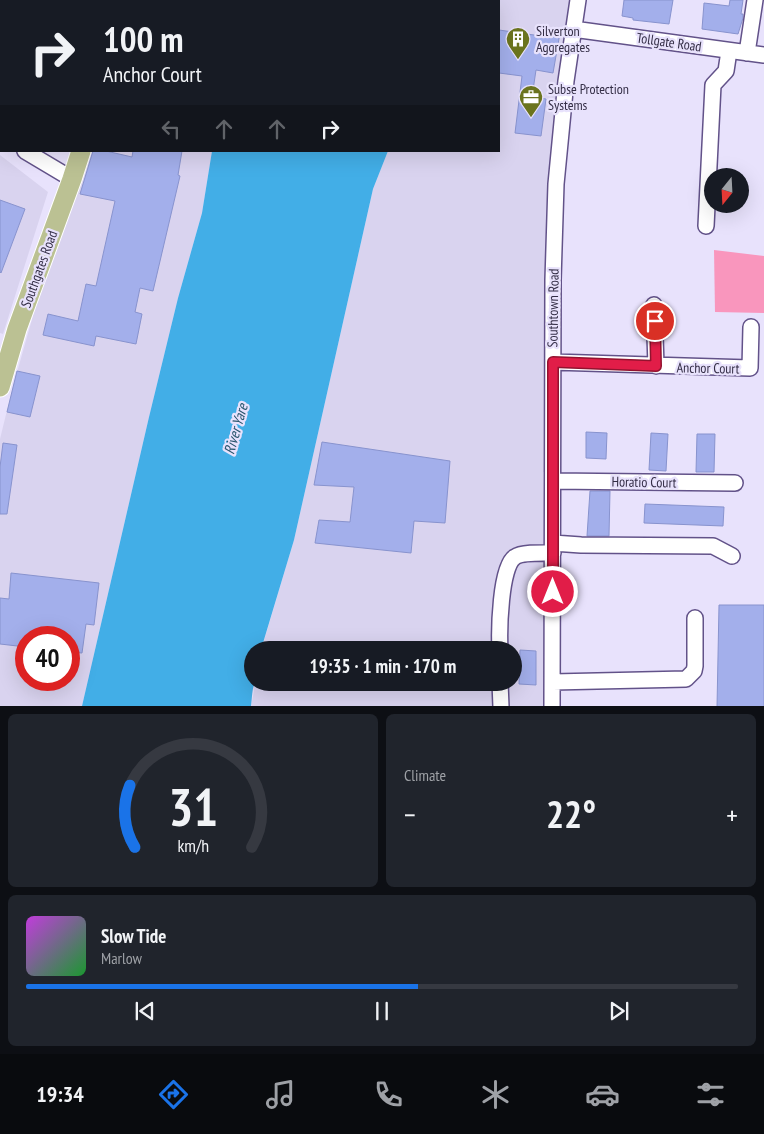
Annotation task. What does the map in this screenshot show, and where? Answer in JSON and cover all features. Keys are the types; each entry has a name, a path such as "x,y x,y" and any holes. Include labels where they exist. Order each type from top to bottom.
{"main road":[{"name":"Southgates Road","path":"0,387 16,329 81,152"}],"street":[{"name":"Southtown Road","path":"552,706 553,362 556,184 573,29 578,0"},
{"path":"747,53 755,0"},
{"name":"Tollgate Road","path":"573,29 764,55"},
{"path":"706,226 713,85 726,70 729,50"},
{"path":"27,152 72,179"},
{"path":"654,305 656,366"},
{"name":"Anchor Court","path":"553,362 750,368 751,327"},
{"name":"Horatio Court","path":"553,481 735,483"},
{"path":"499,641 505,572 509,562 516,556 553,548 589,545 713,546 732,556"},
{"path":"552,682 686,678 694,671 695,666 695,618"},
{"path":"500,691 501,706"}],"shaded area":[{"path":"500,0 578,0 566,81 553,473 543,472 545,580 543,706 251,706 254,691 522,691 522,641 264,641 294,540 373,189 388,152 500,152"},
{"path":"89,152 212,152 202,213 178,298 149,417 82,706 0,706 0,439 40,291"},
{"path":"0,155 48,192 3,334 0,333"},
{"path":"714,250 764,256 764,313 715,312"}],"water":[{"name":"River Yare","path":"212,152 388,152 373,189 294,540 264,641 244,641 244,691 253,691 251,706 82,706 149,417 178,298 202,213"}],"building":[{"path":"624,0 673,0 669,24 633,20 633,18 622,16"},
{"path":"730,0 743,0 741,14 743,14 743,18 738,34 702,29 704,3 729,6"},
{"path":"543,29 560,33 553,73 536,70 532,97 546,99 541,136 515,133 522,76 500,73 500,30 541,36"},
{"path":"93,152 110,152 132,157 133,152 182,152 178,175 180,176 153,291 140,288 135,312 142,314 136,344 96,336 94,346 43,335 48,314 78,321 86,284 96,286 115,201 80,194"},
{"path":"0,200 25,209 1,273 0,272"},
{"path":"17,371 40,376 30,417 7,412"},
{"path":"586,432 607,433 606,459 586,458"},
{"path":"651,433 668,434 666,471 649,470"},
{"path":"697,434 715,434 714,472 696,472"},
{"path":"322,442 450,461 445,523 414,521 411,553 315,543 319,520 350,522 354,487 314,485"},
{"path":"3,443 17,445 7,514 0,514 0,467"},
{"path":"590,491 610,491 609,536 587,536"},
{"path":"645,504 724,507 723,526 644,523"},
{"path":"11,573 99,583 94,625 86,624 82,653 80,653 80,626 15,626 15,646 0,644 0,598 9,599"},
{"path":"719,605 764,605 764,706 717,706"},
{"path":"522,650 536,651 536,685 522,684"}],"place":[{"name":"Silverton Aggregates","path":"518,60"},
{"name":"Subse Protection Systems","path":"531,118"}],"route":[{"path":"553,592 553,362 656,366 655,321"}]}
